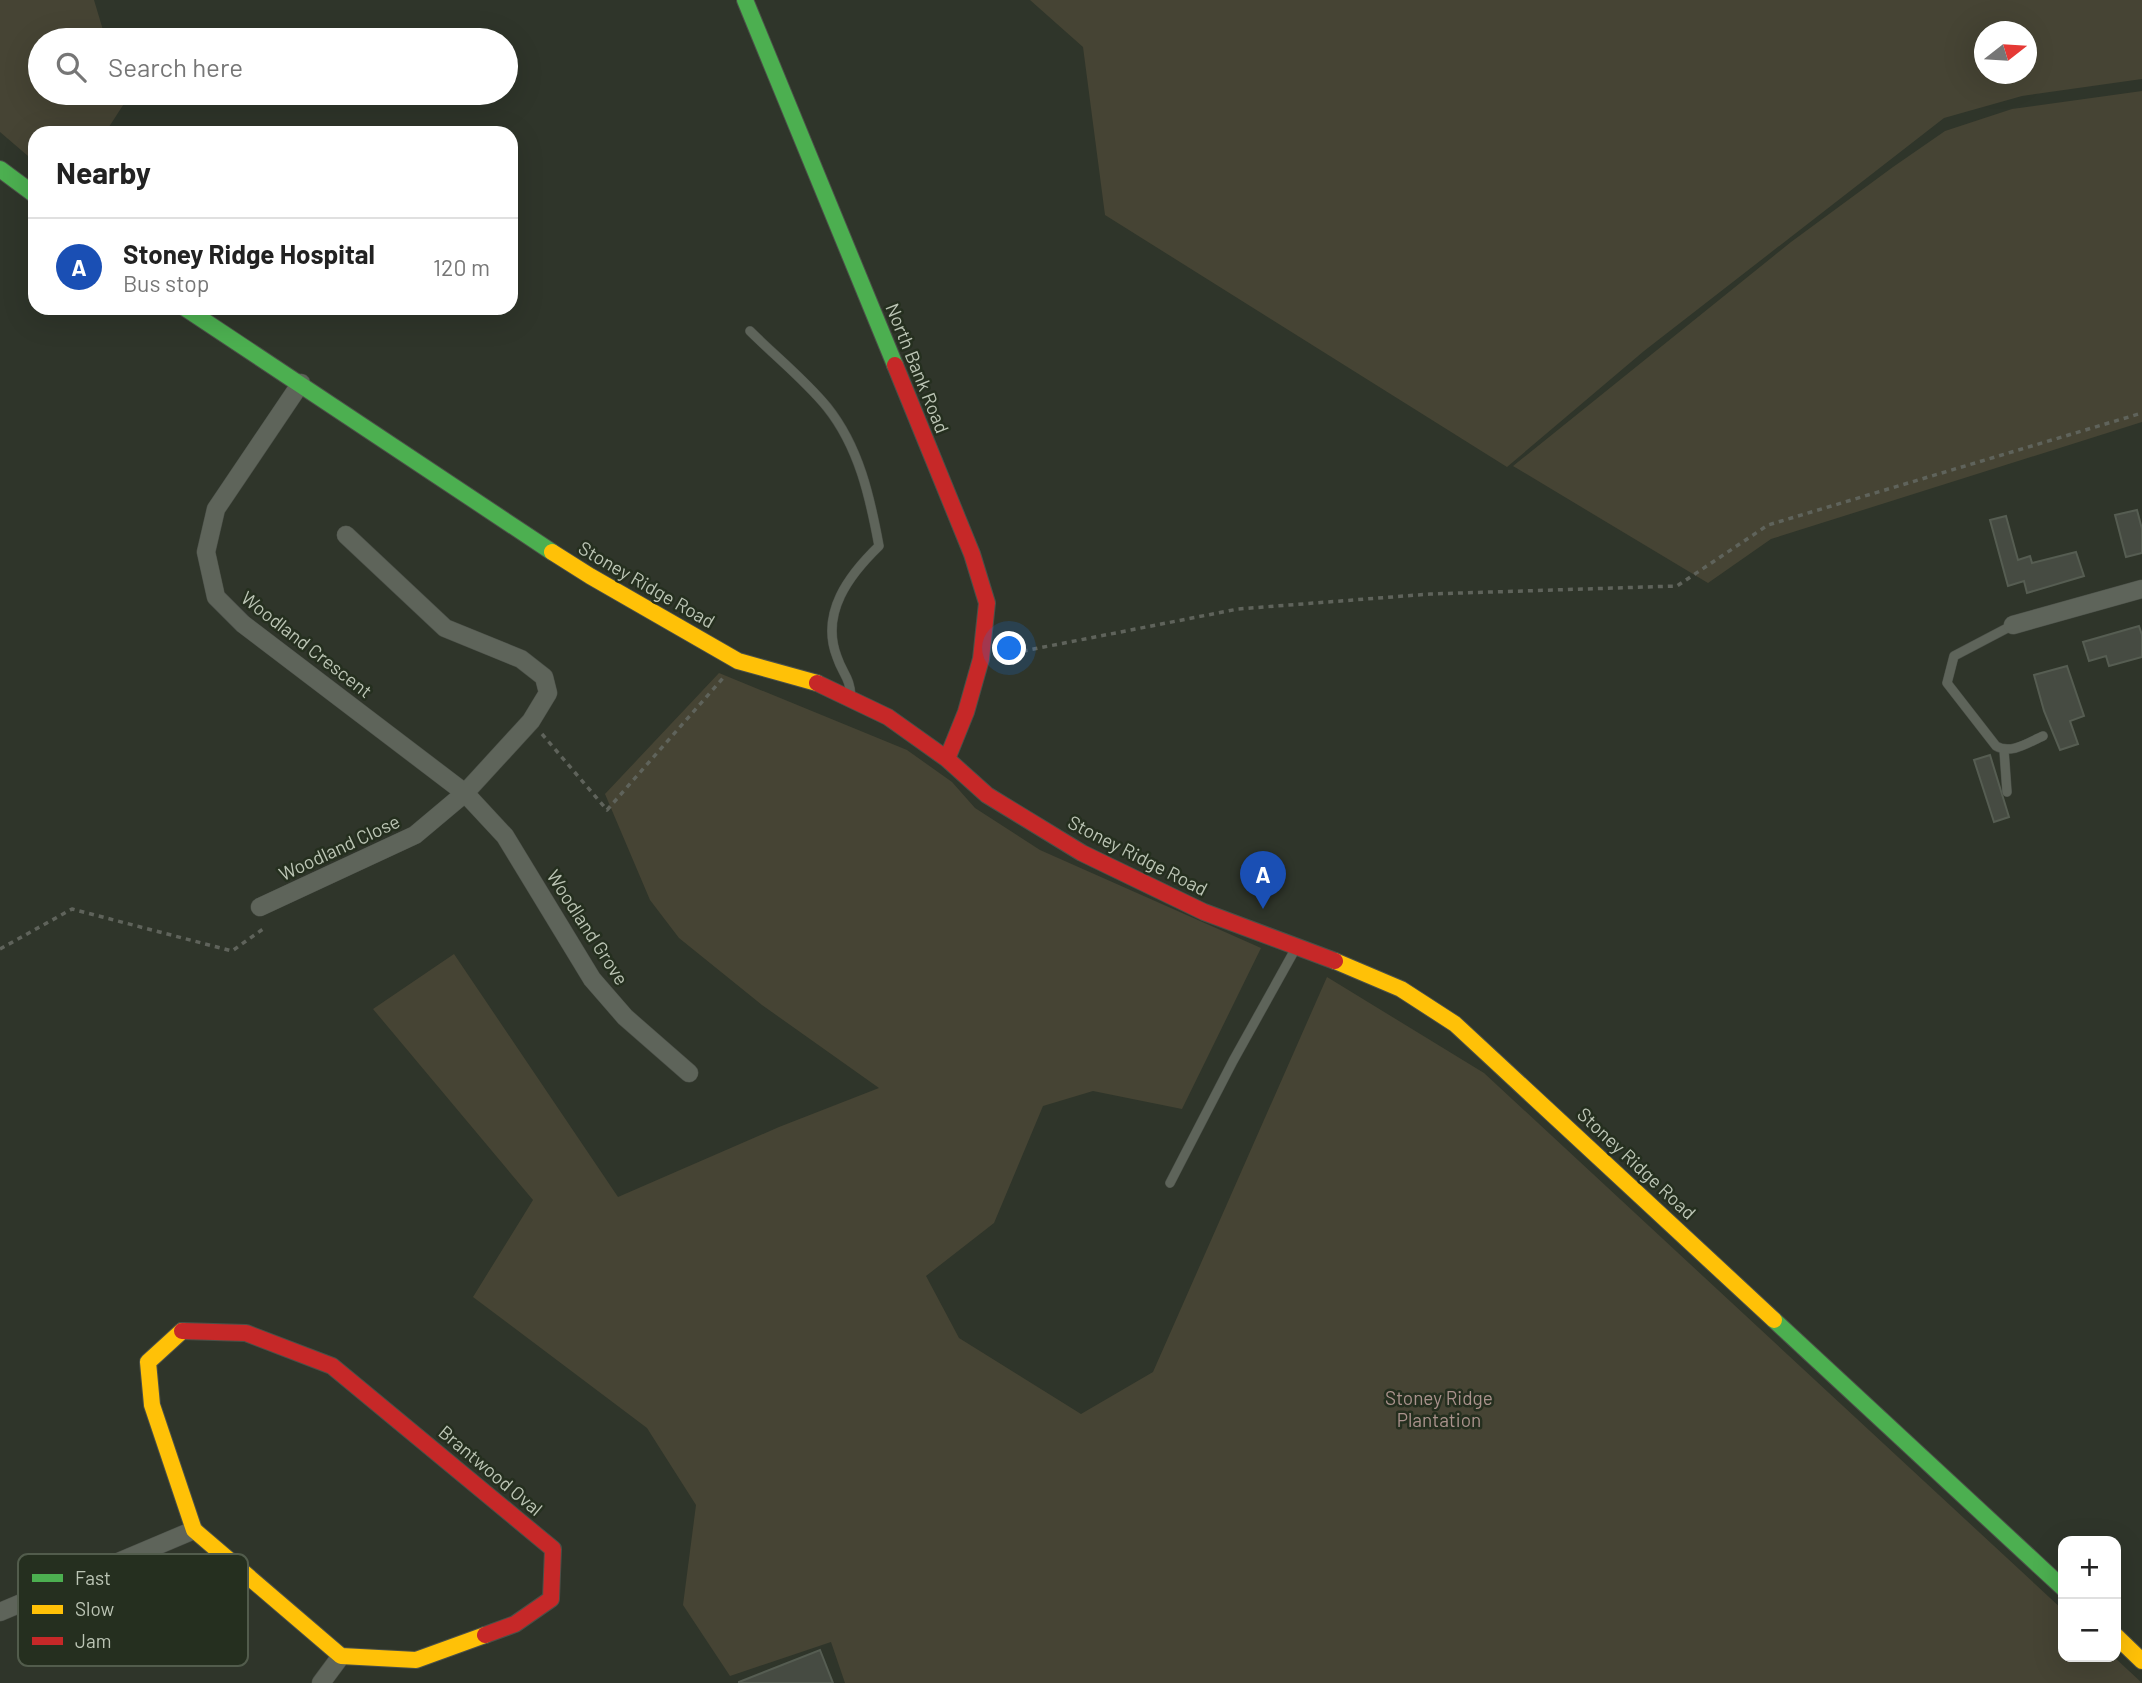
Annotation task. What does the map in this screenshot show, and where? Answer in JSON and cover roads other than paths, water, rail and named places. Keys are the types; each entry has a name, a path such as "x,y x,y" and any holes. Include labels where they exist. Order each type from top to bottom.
{"street":[{"name":"North Bank Road","path":"745,0 972,554 987,603 981,659 966,712 947,759"},
{"path":"0,169 28,190"},
{"name":"Stoney Ridge Road","path":"196,315 590,576 738,661 815,682 888,717 947,759 987,795 1082,853 1204,912 1298,945 1401,989 1455,1024 2058,1583"},
{"name":"Woodland Crescent","path":"301,383 216,509 206,552 216,597 243,624 465,793"},
{"name":"Woodland Close","path":"260,907 415,835 465,793 531,721 548,693 544,677 521,659 445,628 346,535"},
{"path":"2013,625 2142,589"},
{"name":"Woodland Grove","path":"465,793 505,836 592,978 625,1017 689,1073"},
{"name":"Brantwood Oval","path":"194,1530 152,1405 148,1362 182,1331 246,1333 332,1366 553,1549 551,1599 515,1624 416,1660 341,1656"},
{"path":"137,1554 194,1530 222,1554"},
{"path":"248,1576 341,1656 321,1683"},
{"path":"0,1612 18,1604"},
{"path":"2121,1641 2142,1661"}],"lane":[{"path":"750,331 826,407 848,440 862,470 879,547 859,566 842,590 834,611 832,641 837,660 850,682 851,699"},
{"path":"2013,625 1954,656 1947,683 1996,746 2009,750 2043,736"},
{"path":"2004,750 2007,792"},
{"path":"1170,1182 1298,945"}],"place":[{"name":"Stoney Ridge Hospital","path":"1263,909"}],"park label":[{"name":"Stoney Ridge Plantation","path":"1439,1408"}]}
